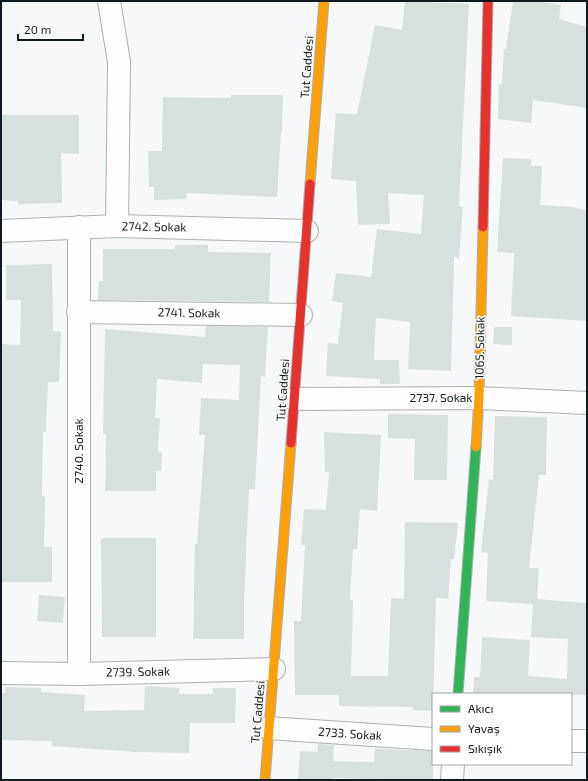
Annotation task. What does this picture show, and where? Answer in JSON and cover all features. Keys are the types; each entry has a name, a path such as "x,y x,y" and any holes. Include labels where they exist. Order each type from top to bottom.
{"street":[{"path":"109,1 119,62 117,226"},
{"name":"Tut Caddesi","path":"265,780 324,1"},
{"name":"1065. Sokak","path":"458,693 478,398 488,1"},
{"name":"2742. Sokak","path":"1,231 117,226 307,231"},
{"name":"2740. Sokak","path":"79,227 79,674"},
{"name":"2741. Sokak","path":"78,312 301,315"},
{"name":"2737. Sokak","path":"294,399 478,398 587,403"},
{"name":"2739. Sokak","path":"1,673 79,674 274,669"},
{"name":"2733. Sokak","path":"268,728 432,739"},
{"path":"572,741 587,741"},
{"path":"452,780 453,765"}],"building":[{"path":"405,1 469,4 459,206 463,207 459,258 454,257 451,371 408,369 410,322 376,318 374,360 399,360 400,384 380,384 380,379 326,376 328,343 338,344 343,303 332,301 336,273 371,277 377,229 421,234 424,195 388,193 390,224 358,225 356,181 331,179 336,113 357,114 375,25 402,30"},
{"path":"513,1 535,1 561,5 559,19 587,27 587,108 533,100 531,123 498,119 499,84 502,84 504,49 506,49"},
{"path":"231,95 283,95 277,197 186,193 187,199 154,200 154,187 149,187 148,151 162,151 163,97 231,98"},
{"path":"1,115 79,115 79,154 61,153 62,203 18,204 18,201 1,200"},
{"path":"503,158 531,159 531,166 542,166 540,205 572,207 587,210 587,321 511,316 514,253 497,252"},
{"path":"175,245 208,245 208,252 271,253 269,302 98,300 99,281 103,281 103,249 175,249"},
{"path":"52,264 53,331 61,332 59,382 48,382 46,432 43,432 42,496 45,497 44,547 52,547 52,582 1,582 1,344 20,345 21,300 6,300 6,265"},
{"path":"206,326 268,327 265,377 261,376 255,489 249,489 244,600 244,639 193,639 195,544 197,544 205,435 199,435 201,398 239,400 240,365 203,364 202,383 157,379 155,418 160,418 158,452 162,452 161,471 156,471 156,491 105,491 106,434 103,434 105,329 205,337"},
{"path":"494,327 512,327 512,345 493,344"},
{"path":"388,414 448,415 447,480 414,480 415,439 388,438"},
{"path":"495,416 547,417 546,475 539,475 529,568 539,568 537,599 587,603 587,695 572,695 572,693 473,693 474,677 480,677 482,637 530,640 528,676 567,679 568,639 531,637 533,604 486,601 488,553 481,552 489,479 493,480"},
{"path":"324,432 381,435 377,511 360,509 357,549 353,549 350,600 353,600 351,676 388,676 391,598 404,599 405,522 458,523 454,559 451,559 448,599 436,598 432,711 413,710 413,707 339,706 339,695 295,695 294,621 301,621 305,545 301,545 304,509 326,510 329,472 325,472"},
{"path":"101,538 156,538 156,637 102,637"},
{"path":"39,595 65,597 63,623 37,621"},
{"path":"145,686 179,688 179,694 213,694 213,688 236,688 235,723 190,723 189,753 135,752 52,746 52,741 1,740 1,693 5,693 5,687 41,688 41,692 85,695 84,711 144,710"},
{"path":"318,744 334,745 333,761 374,762 375,749 432,751 433,780 332,778 332,780 298,780 300,751 317,752"}],"traffic: fast":[{"path":"458,693 476,447"}],"traffic: slow":[{"path":"310,184 324,1"},
{"path":"476,447 479,398 483,227"},
{"path":"265,780 291,443"}],"traffic: jam":[{"path":"483,227 488,1"},
{"path":"291,443 310,184"}]}
